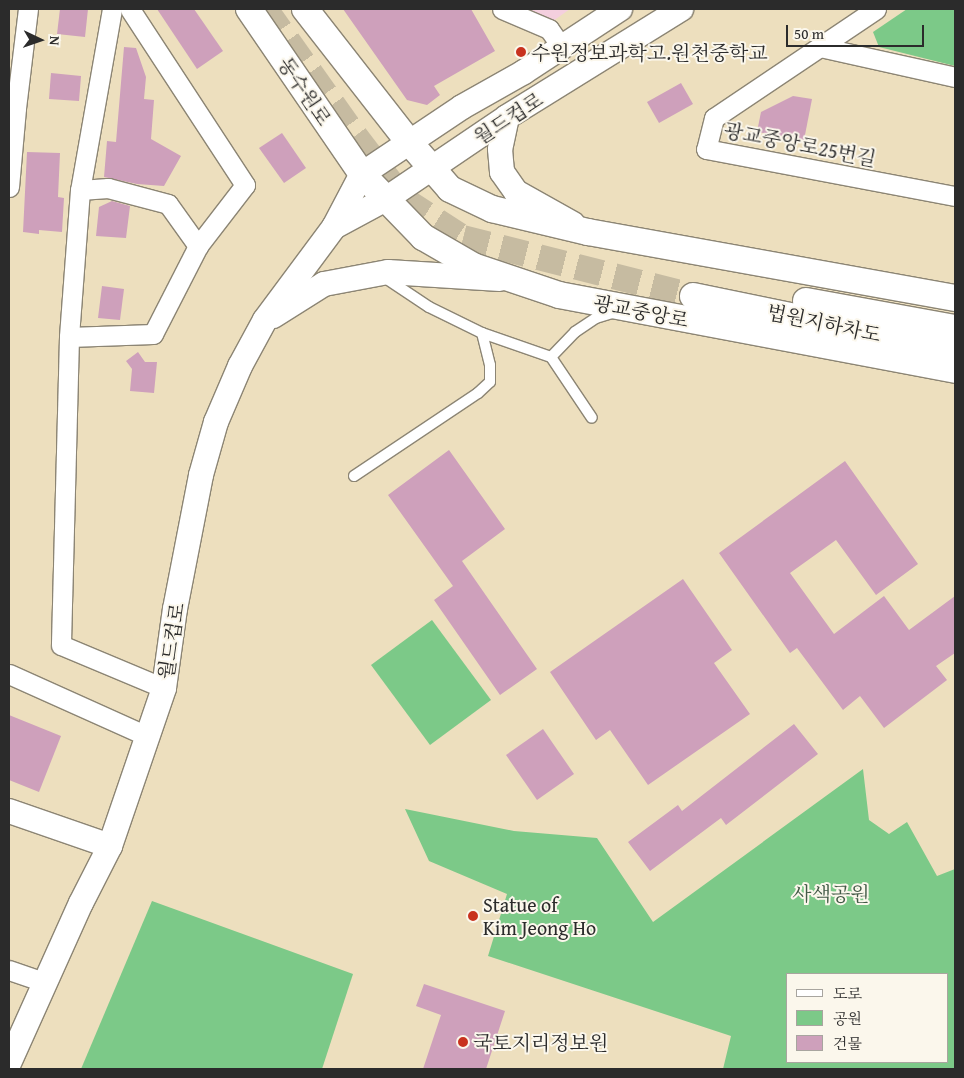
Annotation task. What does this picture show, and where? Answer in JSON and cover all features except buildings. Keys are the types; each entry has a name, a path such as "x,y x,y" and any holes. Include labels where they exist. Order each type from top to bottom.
{"main road":[{"name":"동수원로","path":"249,9 362,174"},
{"path":"305,9 409,142 450,189 492,209 588,232 955,298"},
{"name":"광교중앙로","path":"362,174 423,237 473,266 558,295 955,370"},
{"name":"법원지하차도","path":"955,328 696,289 955,350"}],"street":[{"path":"9,187 12,108 28,9"},
{"path":"112,9 80,190 69,337 61,645 164,688"},
{"path":"69,337 153,334 198,246 244,185 130,9"},
{"path":"502,9 549,29 561,46"},
{"name":"월드컵로","path":"9,1063 44,982 110,846 148,736 164,688 175,609 201,475 220,414 240,366 265,320 334,226 362,174 462,107 524,72 620,9"},
{"name":"월드컵로","path":"334,226 386,199 507,117 681,9"},
{"name":"광교중앙로25번길","path":"876,9 714,118 706,149 955,196"},
{"path":"820,47 955,77"},
{"path":"507,117 500,149 502,172 516,192 588,232"},
{"path":"80,190 108,188 168,204 198,246"},
{"path":"265,320 324,284 388,272 511,279"},
{"path":"9,674 148,736"},
{"path":"9,812 110,846"},
{"path":"9,970 44,982"}],"lane":[{"path":"377,274 395,282 429,307 482,333 551,357 592,418"},
{"path":"551,357 575,332 596,318 627,308"},
{"path":"354,476 478,393 490,382 490,365 482,333"}],"shaded area":[{"path":"524,9 570,9 553,21"}],"green space":[{"path":"907,9 955,9 955,66 879,47 873,32"},
{"path":"432,620 491,700 430,745 371,665"},
{"name":"사색공원","path":"863,769 869,820 889,834 907,822 937,876 955,869 955,1069 723,1069 731,1036 488,956 507,894 429,861 405,809 514,831 597,838 653,922"},
{"path":"152,901 353,974 322,1069 81,1069"}],"tunnel":[{"path":"265,9 355,136 404,200 463,238 693,296"}],"place":[{"name":"수원정보과학고.원천중학교","path":"521,52"},
{"name":"Statue of Kim Jeong Ho","path":"473,916"},
{"name":"국토지리정보원","path":"463,1042"}]}
